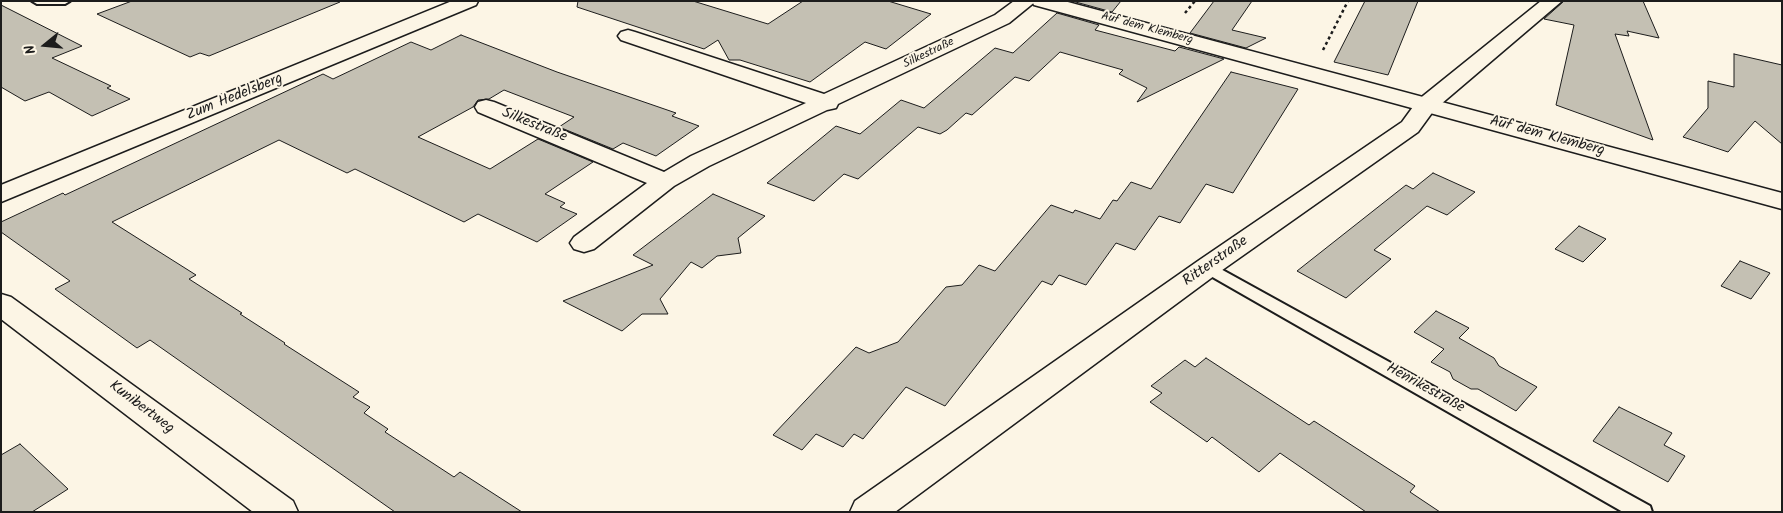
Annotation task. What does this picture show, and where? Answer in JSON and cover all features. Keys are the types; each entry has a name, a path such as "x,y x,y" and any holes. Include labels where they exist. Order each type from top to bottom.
{"street":[{"name":"Zum Hedelsberg","path":"1,194 469,1"},
{"name":"Silkestraße","path":"584,243 665,180 1002,19 1028,1"},
{"name":"Auf dem Klemberg","path":"1041,1 1782,201"},
{"name":"Ritterstraße","path":"868,512 1208,267 1410,127 1426,105 1553,1"},
{"path":"628,36 828,103"},
{"name":"Silkestraße","path":"486,106 665,180"},
{"name":"Kunibertweg","path":"1,304 280,512"}],"lane":[{"path":"37,1 65,1"},
{"name":"Henrikestraße","path":"1208,267 1642,512"}],"path":[{"path":"1312,73 1348,1"}],"building":[{"path":"132,1 340,2 209,56 200,53 190,57 97,14"},
{"path":"578,1 693,1 768,24 803,1 888,1 931,14 886,49 865,42 810,82 740,60 729,60 718,40 704,49 577,7"},
{"path":"1072,1 1121,1 1112,12"},
{"path":"1214,1 1252,1 1232,30 1266,38 1246,48 1190,33"},
{"path":"1365,1 1418,1 1388,75 1334,62"},
{"path":"1564,1 1643,1 1659,38 1627,31 1629,36 1615,34 1653,140 1556,105 1574,25 1544,19"},
{"path":"1,5 82,46 52,58 111,86 107,88 130,99 92,116 49,92 25,101 1,87"},
{"path":"1057,13 1099,25 1095,30 1175,51 1179,47 1224,59 1137,102 1147,88 1119,74 1123,70 1060,52 1029,81 1015,77 972,115 966,113 940,134 918,127 858,179 844,174 814,201 767,183 836,126 860,134 901,100 924,108 995,48 1013,53"},
{"path":"461,35 557,72 676,113 672,116 699,126 656,156 623,143 613,149 559,127 574,117 504,90 489,99 478,100 473,107 418,137 490,169 538,139 593,162 545,194 565,203 560,207 577,214 537,242 478,214 464,222 355,169 347,173 279,140 112,222 196,275 189,279 242,313 240,314 284,344 359,392 353,397 370,407 364,413 388,429 385,432 454,477 460,472 522,512 395,512 150,340 137,348 55,289 70,281 1,232 1,222 63,193 65,195 323,74 333,79 411,42 431,50"},
{"path":"1734,54 1782,65 1782,144 1755,121 1728,152 1683,137 1708,108 1708,81 1734,87"},
{"path":"1231,72 1298,89 1233,193 1206,184 1180,223 1159,216 1135,250 1116,243 1086,285 1059,275 1052,285 1042,281 945,406 906,387 863,439 854,434 843,447 816,434 802,450 773,435 856,347 869,353 898,342 946,287 962,285 979,265 995,271 1051,205 1073,213 1075,210 1100,219 1113,200 1117,201 1131,182 1151,189"},
{"path":"1433,173 1475,192 1447,215 1427,206 1374,250 1391,259 1346,298 1297,271 1406,185 1413,189"},
{"path":"713,194 765,216 738,238 741,253 717,256 702,268 691,262 660,299 668,314 642,314 622,331 563,301 653,265 633,255"},
{"path":"1579,226 1606,239 1583,262 1555,249"},
{"path":"1740,261 1770,273 1751,299 1721,286"},
{"path":"1436,311 1469,328 1459,338 1494,358 1499,366 1537,387 1516,411 1478,389 1471,389 1453,379 1450,372 1431,362 1444,349 1414,332"},
{"path":"1206,358 1309,425 1314,421 1415,486 1410,492 1440,512 1366,512 1280,453 1259,472 1212,437 1207,442 1150,402 1162,393 1151,386 1185,360 1195,367"},
{"path":"1619,407 1672,433 1664,445 1685,456 1668,482 1593,441"},
{"path":"20,444 68,489 32,512 1,512 1,455"}]}
